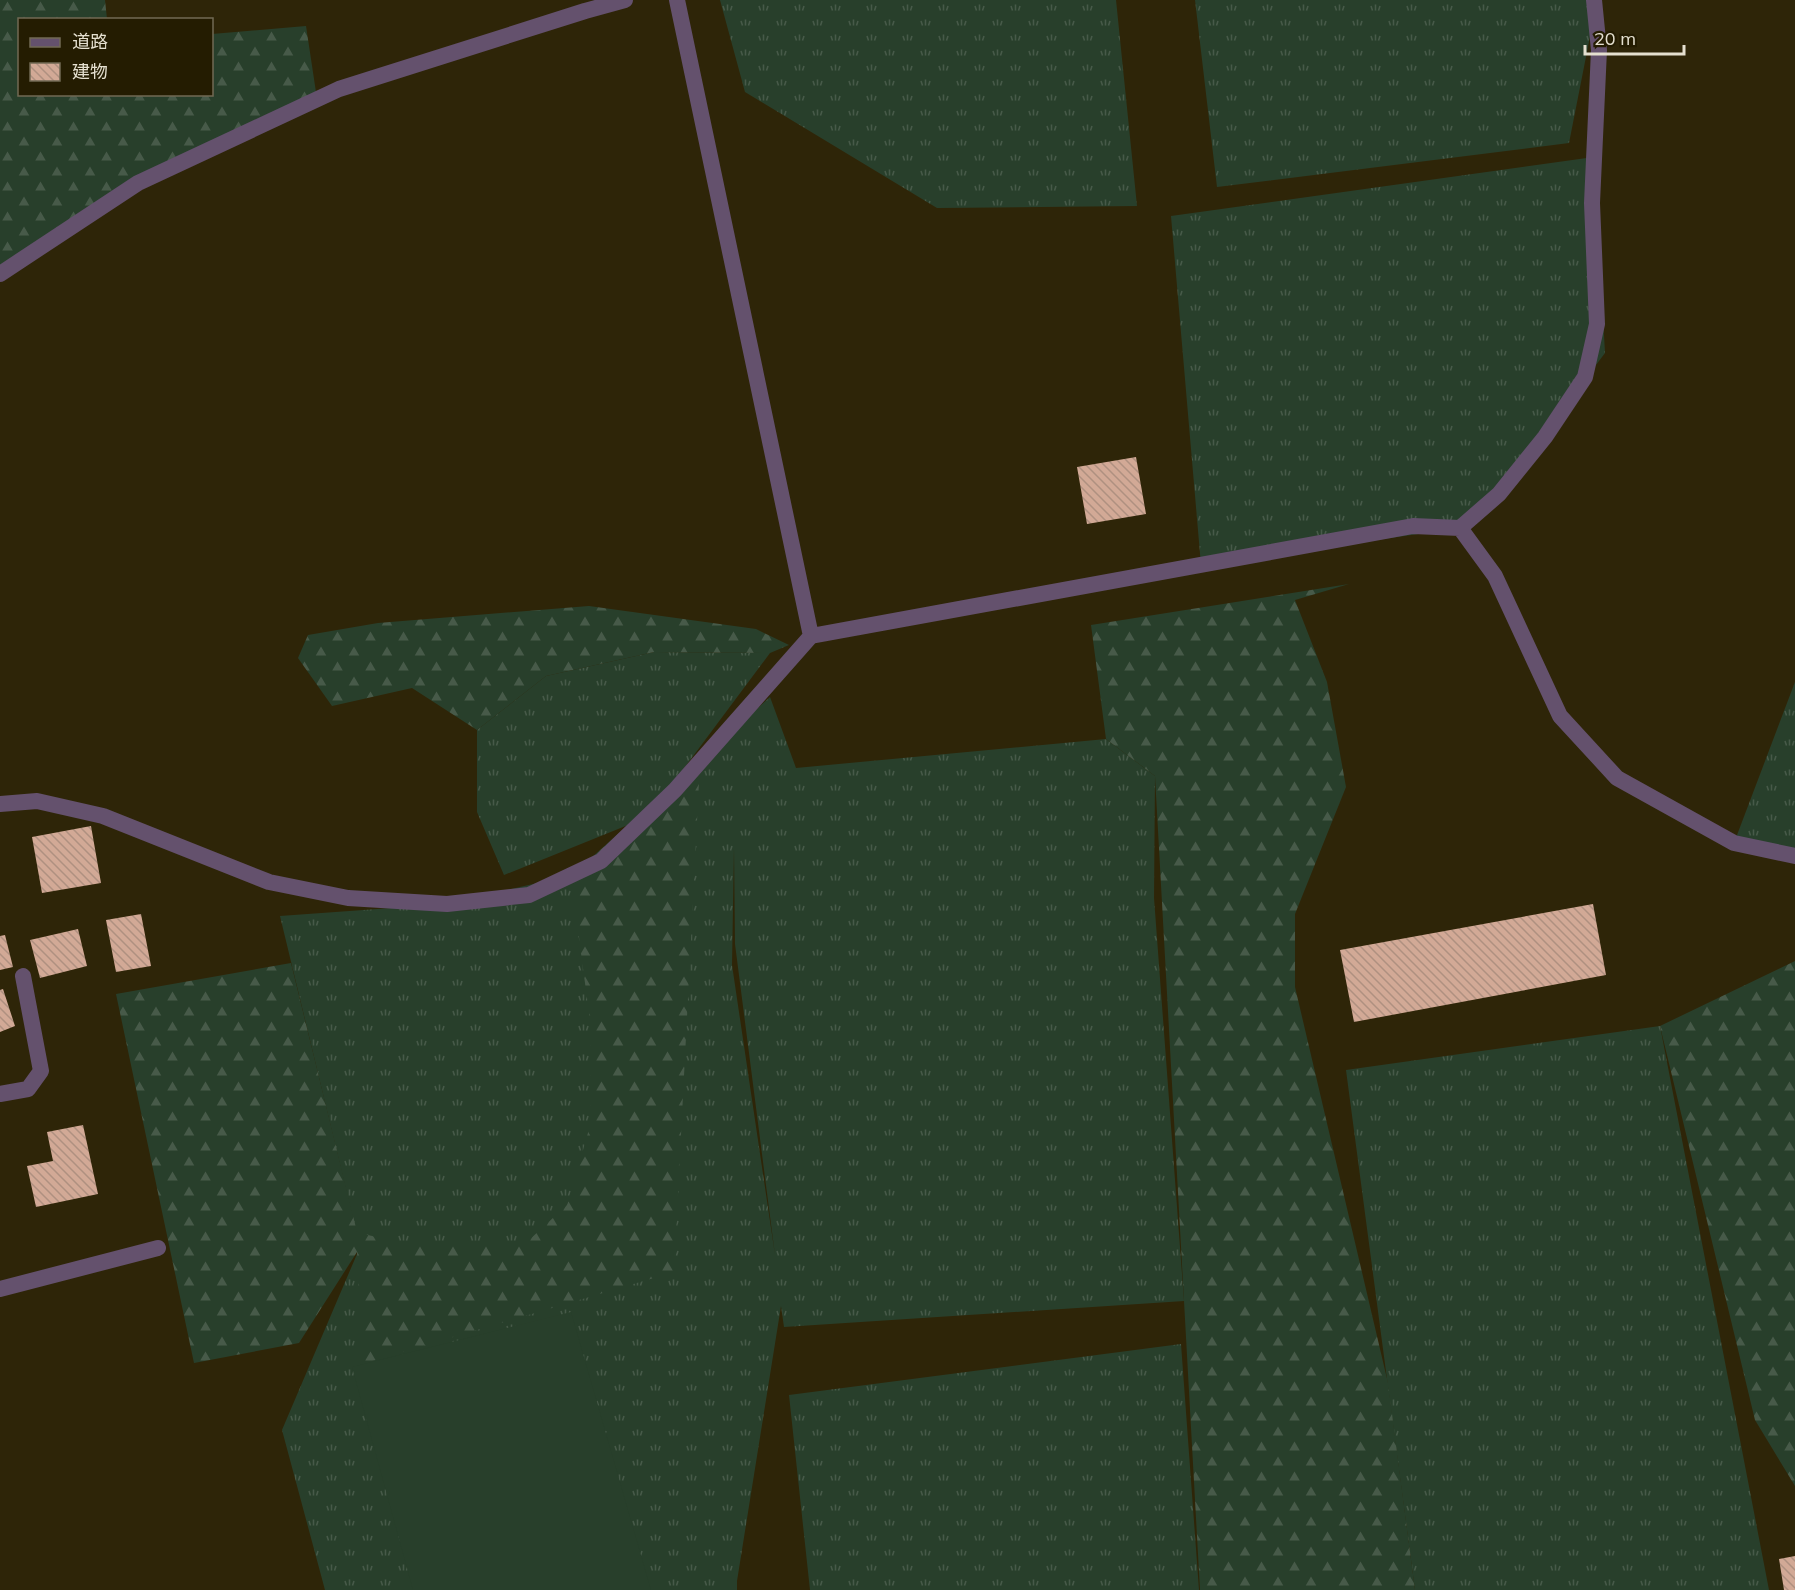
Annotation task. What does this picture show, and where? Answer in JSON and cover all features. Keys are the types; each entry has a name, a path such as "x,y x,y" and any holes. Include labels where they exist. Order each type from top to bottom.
{"street":[{"path":"0,274 138,183 339,89 625,0"},
{"path":"677,0 811,636"},
{"path":"0,804 37,801 103,816 270,882 348,898 447,904 529,895 601,861 675,790 811,636 1413,526 1460,528 1505,486 1545,437 1585,377 1597,324 1592,203 1599,50 1594,0"},
{"path":"1460,528 1495,576 1560,716 1617,778 1734,843 1795,856"},
{"path":"0,1094 28,1089 41,1071 23,976"},
{"path":"0,1289 158,1248"}],"green space":[{"path":"0,0 105,0 107,18 18,18 18,96 213,96 213,34 306,26 317,99 38,240 0,268"},
{"path":"720,0 1116,0 1137,206 937,208 745,92"},
{"path":"1195,0 1594,0 1595,11 1569,143 1217,187"},
{"path":"1594,157 1605,353 1499,494 1460,528 1201,565 1171,216"},
{"path":"1349,584 1295,600 1327,682 1346,787 1295,914 1295,987 1388,1383 1415,1590 1200,1590 1155,776 1106,739 1091,625"},
{"path":"589,606 756,629 789,645 770,653 654,652 546,676 477,730 412,688 332,706 298,658 308,635 378,623"},
{"path":"654,652 770,653 670,787 770,697 796,768 1106,739 1155,776 1154,898 1184,1301 784,1327 781,1306 737,1590 325,1590 282,1430 360,1247 280,916 447,904 572,875 628,825 504,875 477,812 477,730 546,676","holes":["734,847 735,944 775,1255 732,965"]},
{"path":"1795,682 1795,851 1734,843"},
{"path":"700,762 674,1272 362,1364 357,1252 299,1343 194,1363 116,994 291,963 357,1232 409,1246 528,1241 567,1205 590,1126 590,1020 572,875"},
{"path":"1795,961 1795,1486 1755,1420 1660,1026"},
{"path":"1660,1026 1769,1590 1415,1590 1346,1070"},
{"path":"571,1312 651,1590 413,1590 352,1367"},
{"path":"1181,1344 1199,1590 810,1590 789,1395"}],"building":[{"path":"1136,457 1146,514 1087,524 1077,467"},
{"path":"91,826 101,883 42,893 32,837"},
{"path":"1593,904 1606,975 1354,1022 1340,950"},
{"path":"141,914 151,966 116,972 106,920"},
{"path":"78,929 87,966 40,978 30,940"},
{"path":"5,935 13,967 0,970 0,936"},
{"path":"3,989 15,1026 0,1032 0,990"},
{"path":"83,1125 98,1194 36,1207 27,1166 53,1161 47,1132"},
{"path":"1795,1556 1795,1590 1784,1590 1779,1559"}]}
